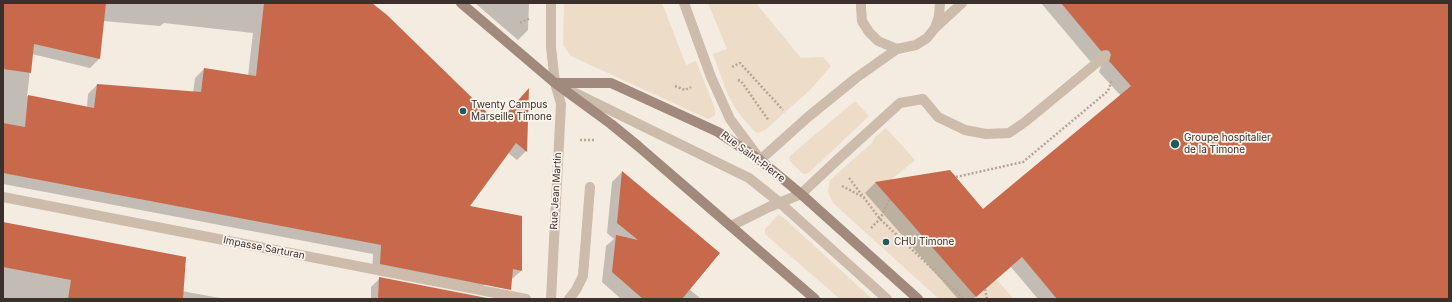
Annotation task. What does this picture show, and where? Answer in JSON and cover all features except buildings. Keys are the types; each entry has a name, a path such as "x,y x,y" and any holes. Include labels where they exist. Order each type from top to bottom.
{"main road":[{"path":"461,3 555,83 611,124 815,299"},
{"name":"Rue Saint-Pierre","path":"555,83 611,83 718,132 760,160 801,194 918,299"}],"street":[{"name":"Rue Jean Martin","path":"551,3 551,47 555,83 561,104 551,299"},
{"path":"684,3 712,77 730,119 760,160 808,117 856,78 897,50 916,45 927,38 935,28 962,3"},
{"path":"861,3 860,7 862,20 869,32 878,41 897,50"},
{"path":"935,28 939,16 940,3"},
{"path":"731,226 779,202 801,194 900,103 923,99 938,117 965,130 986,134 1009,133 1045,107 1105,56"},
{"path":"555,83 749,178 779,202 887,299"},
{"path":"569,299 576,290 583,276 590,187"},
{"name":"Impasse Sarturan","path":"3,197 526,299"}],"path":[{"path":"727,70 740,63 785,112"},
{"path":"734,78 741,81 772,124"},
{"path":"846,174 880,218 964,299"},
{"path":"866,233 880,218 890,199"},
{"path":"985,289 987,299"}],"shaded area":[{"path":"564,3 662,3 686,65 696,61 715,109 715,115 709,119 706,118 571,56 563,45"},
{"path":"708,3 756,3 801,58 823,57 831,66 810,90 765,130 758,133 754,131 737,111 728,95 713,54 727,49"},
{"path":"855,101 869,116 812,170 806,174 802,173 790,161 789,158 791,155"},
{"path":"886,128 915,160 881,188 996,279 1014,299 939,299 833,203 828,192 830,180 872,143 875,137"},
{"path":"778,215 783,217 872,299 840,299 765,234 765,229"}],"place":[{"name":"Twenty Campus Marseille Timone","path":"463,111"},
{"name":"Groupe hospitalier de la Timone","path":"1175,144"},
{"name":"CHU Timone","path":"886,242"}]}
